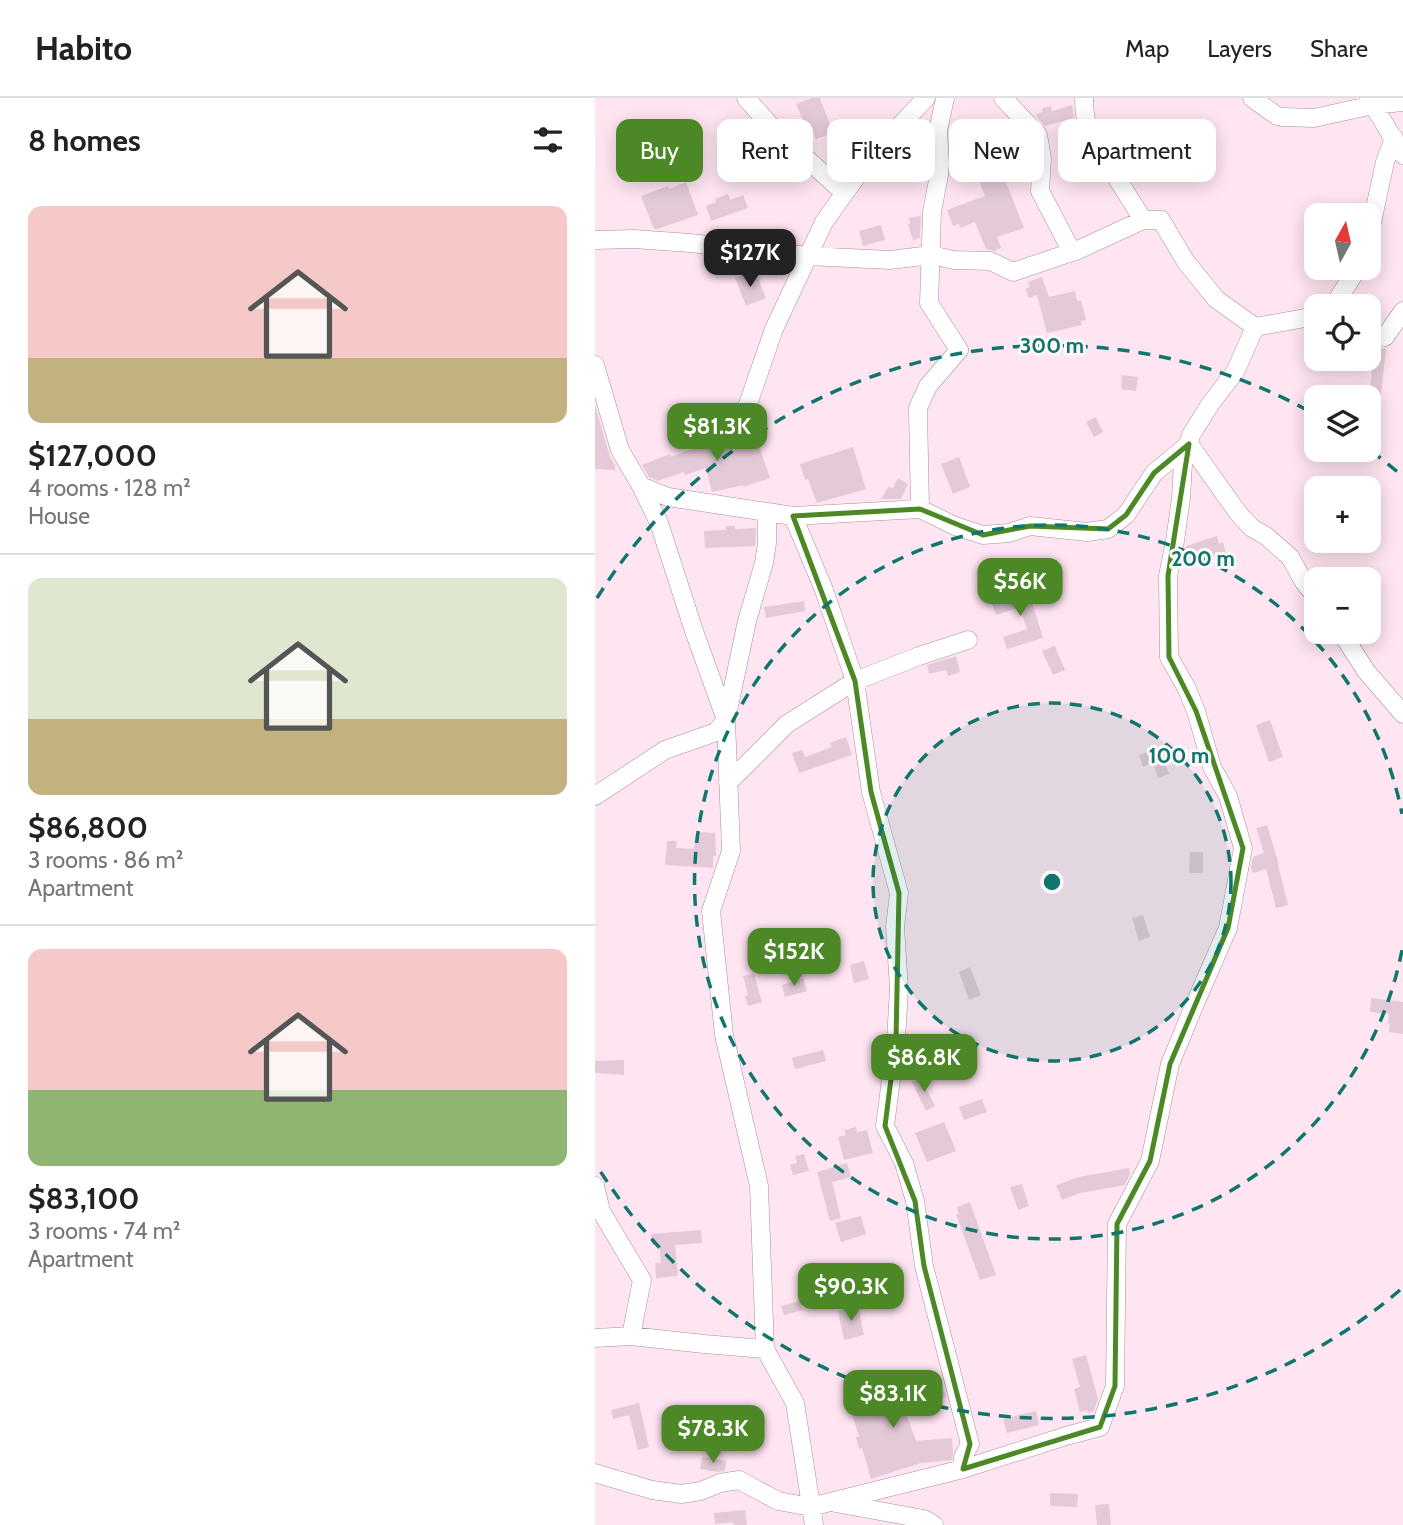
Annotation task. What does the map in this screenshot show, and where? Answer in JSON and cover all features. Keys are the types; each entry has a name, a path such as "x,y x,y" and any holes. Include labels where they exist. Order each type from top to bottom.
{"street":[{"path":"746,98 769,124 845,193"},
{"path":"747,407 774,329 824,222 872,155 926,98"},
{"path":"920,509 918,408 927,386 959,350 929,303 932,212 940,163 938,131 945,98"},
{"path":"1003,98 1038,135 1042,158 1040,191 1072,252"},
{"path":"1084,98 1084,117 1093,144 1143,220"},
{"path":"1252,98 1279,116 1314,118 1371,101 1403,102"},
{"path":"1371,101 1403,155"},
{"path":"1376,203 1385,162 1394,138"},
{"path":"595,240 634,239 808,256 890,260 931,255 954,260 990,261 1013,272 1072,252 1143,220 1161,220 1186,262 1216,299 1255,327 1304,318"},
{"path":"1385,337 1403,311"},
{"path":"813,1516 830,1502 963,1469 1100,1427 1115,1386 1117,1224 1150,1161 1170,1064 1228,928 1244,848 1228,796 1212,767 1196,710 1169,657 1168,576 1177,530 1183,463 1191,436 1211,403 1235,372 1255,327"},
{"path":"595,365 620,450 659,523 726,720"},
{"path":"641,486 668,497 793,516 920,509 955,526 982,535 1009,533 1030,526 1087,532 1108,529 1126,515 1154,473 1189,444"},
{"path":"1189,444 1238,513 1252,528 1266,536 1290,557 1304,582"},
{"path":"767,512 764,563 747,621 726,720 731,851 711,911 724,1035 759,1186 765,1349 795,1403 813,1516"},
{"path":"793,516 824,590 855,681 871,792 899,893 895,927 899,989 896,1040 885,1126 904,1163 915,1201 924,1266 970,1444 963,1457 963,1469"},
{"path":"729,783 787,724 855,681 968,640"},
{"path":"1349,644 1366,671 1403,714"},
{"path":"595,796 665,750 716,732 726,720"},
{"path":"595,1186 601,1211 642,1280 631,1336"},
{"path":"595,1338 631,1336 765,1349"},
{"path":"595,1473 652,1490 681,1493 701,1491 720,1483 739,1480 813,1516"},
{"path":"830,1502 924,1519 934,1525"}],"highlighted area":[{"path":"1189,444 1168,576 1169,657 1196,711 1243,848 1228,928 1170,1064 1150,1161 1117,1224 1115,1386 1100,1427 963,1469 970,1444 924,1266 915,1201 885,1126 896,1040 899,893 871,792 855,681 793,516 920,509 983,535 1030,526 1108,529 1126,515 1154,473"}],"building":[{"path":"820,98 828,119 827,135 816,139 813,119 802,119 796,104"},
{"path":"1072,105 1074,118 1058,119 1058,122 1045,126 1044,119 1039,119 1036,114 1043,112 1042,108 1051,106 1052,111"},
{"path":"686,182 698,215 654,229 641,196 668,186 669,189"},
{"path":"980,182 1006,182 1024,228 997,237 1001,248 994,251 986,249 975,222 960,228 959,224 953,226 947,210 985,196"},
{"path":"728,194 730,200 743,195 748,208 711,221 706,206"},
{"path":"921,216 920,238 913,240 909,218"},
{"path":"881,225 885,240 863,246 859,231"},
{"path":"749,272 750,276 756,273 766,298 746,306 735,278"},
{"path":"1042,277 1049,297 1075,291 1077,301 1081,300 1086,320 1081,321 1082,325 1047,333 1037,295 1029,298 1025,289 1030,287 1028,282"},
{"path":"1381,348 1386,349 1381,395 1381,385 1371,385 1372,371 1381,371"},
{"path":"1122,375 1138,377 1136,391 1121,389"},
{"path":"595,405 610,457 615,465 615,470 595,469"},
{"path":"1096,417 1103,432 1094,437 1086,422"},
{"path":"754,431 770,478 743,487 712,492 706,468 658,481 649,477 642,465 670,454 671,457 701,446 700,444"},
{"path":"853,447 866,489 817,503 800,464"},
{"path":"959,457 970,487 953,494 941,464"},
{"path":"898,478 908,484 901,499 881,499 888,487 893,488"},
{"path":"726,526 735,526 735,529 756,528 755,546 705,548 704,531 726,530"},
{"path":"1217,536 1219,544 1223,542 1226,553 1210,558 1208,552 1184,559 1186,546"},
{"path":"1028,589 1043,638 1007,649 1003,637 1027,629 1020,607 996,615 991,601"},
{"path":"804,601 805,611 766,618 764,607"},
{"path":"1055,646 1065,670 1053,675 1042,651"},
{"path":"956,656 960,672 948,676 946,670 929,674 927,665"},
{"path":"1270,720 1283,757 1269,762 1256,725"},
{"path":"846,737 852,755 799,773 792,753 802,750 805,757 832,747 830,743"},
{"path":"1160,748 1169,774 1158,778 1153,763 1143,767 1139,755"},
{"path":"1267,825 1288,905 1276,908 1266,869 1253,873 1251,867 1253,857 1264,853 1256,828"},
{"path":"699,832 715,833 716,856 713,856 713,868 665,865 667,841 677,841 676,848 694,849 695,835 699,835"},
{"path":"1190,852 1203,852 1203,873 1189,873"},
{"path":"1143,915 1150,937 1139,941 1132,918"},
{"path":"864,961 869,979 854,983 850,965"},
{"path":"970,967 981,995 969,1000 959,972"},
{"path":"754,974 762,1002 748,1006 743,976"},
{"path":"803,978 807,991 785,997 782,985"},
{"path":"1371,998 1403,1002 1403,1034 1389,1032 1389,1014 1370,1012"},
{"path":"823,1050 826,1061 795,1069 792,1058"},
{"path":"624,1060 624,1075 595,1073 595,1061"},
{"path":"921,1078 935,1106 926,1111 912,1082"},
{"path":"982,1099 987,1112 964,1120 959,1107"},
{"path":"944,1122 956,1151 927,1162 915,1133"},
{"path":"856,1127 857,1132 867,1130 873,1153 844,1160 838,1137 846,1135 844,1130"},
{"path":"804,1154 809,1171 793,1175 790,1165 797,1163 795,1156"},
{"path":"847,1163 851,1177 832,1182 841,1218 830,1221 817,1172"},
{"path":"1129,1168 1130,1174 1125,1185 1080,1193 1062,1200 1056,1185 1079,1177"},
{"path":"1022,1184 1029,1206 1018,1210 1010,1187"},
{"path":"970,1202 996,1275 980,1280 956,1214 959,1214 957,1207"},
{"path":"861,1216 866,1234 841,1242 835,1223"},
{"path":"701,1230 702,1243 675,1245 678,1276 656,1278 655,1263 661,1263 659,1244 652,1245 651,1234"},
{"path":"800,1301 803,1310 784,1315 781,1306"},
{"path":"858,1307 864,1335 844,1340 838,1311"},
{"path":"1086,1355 1098,1399 1094,1411 1088,1413 1087,1410 1080,1412 1074,1389 1080,1387 1072,1359"},
{"path":"866,1370 877,1407 942,1385 946,1397 905,1411 916,1441 952,1438 952,1460 921,1463 871,1479 862,1448 859,1449 856,1437 859,1436 850,1407 847,1408 844,1398 849,1396 847,1390 859,1387 855,1373"},
{"path":"639,1403 649,1447 638,1450 629,1415 613,1419 611,1410"},
{"path":"1036,1411 1039,1425 1007,1433 1003,1419"},
{"path":"702,1457 726,1461 725,1471 700,1469"},
{"path":"1050,1493 1078,1494 1077,1507 1050,1506"},
{"path":"1109,1504 1111,1525 1097,1525 1095,1505"},
{"path":"745,1510 747,1525 734,1525 733,1522 715,1524 714,1513"}]}
